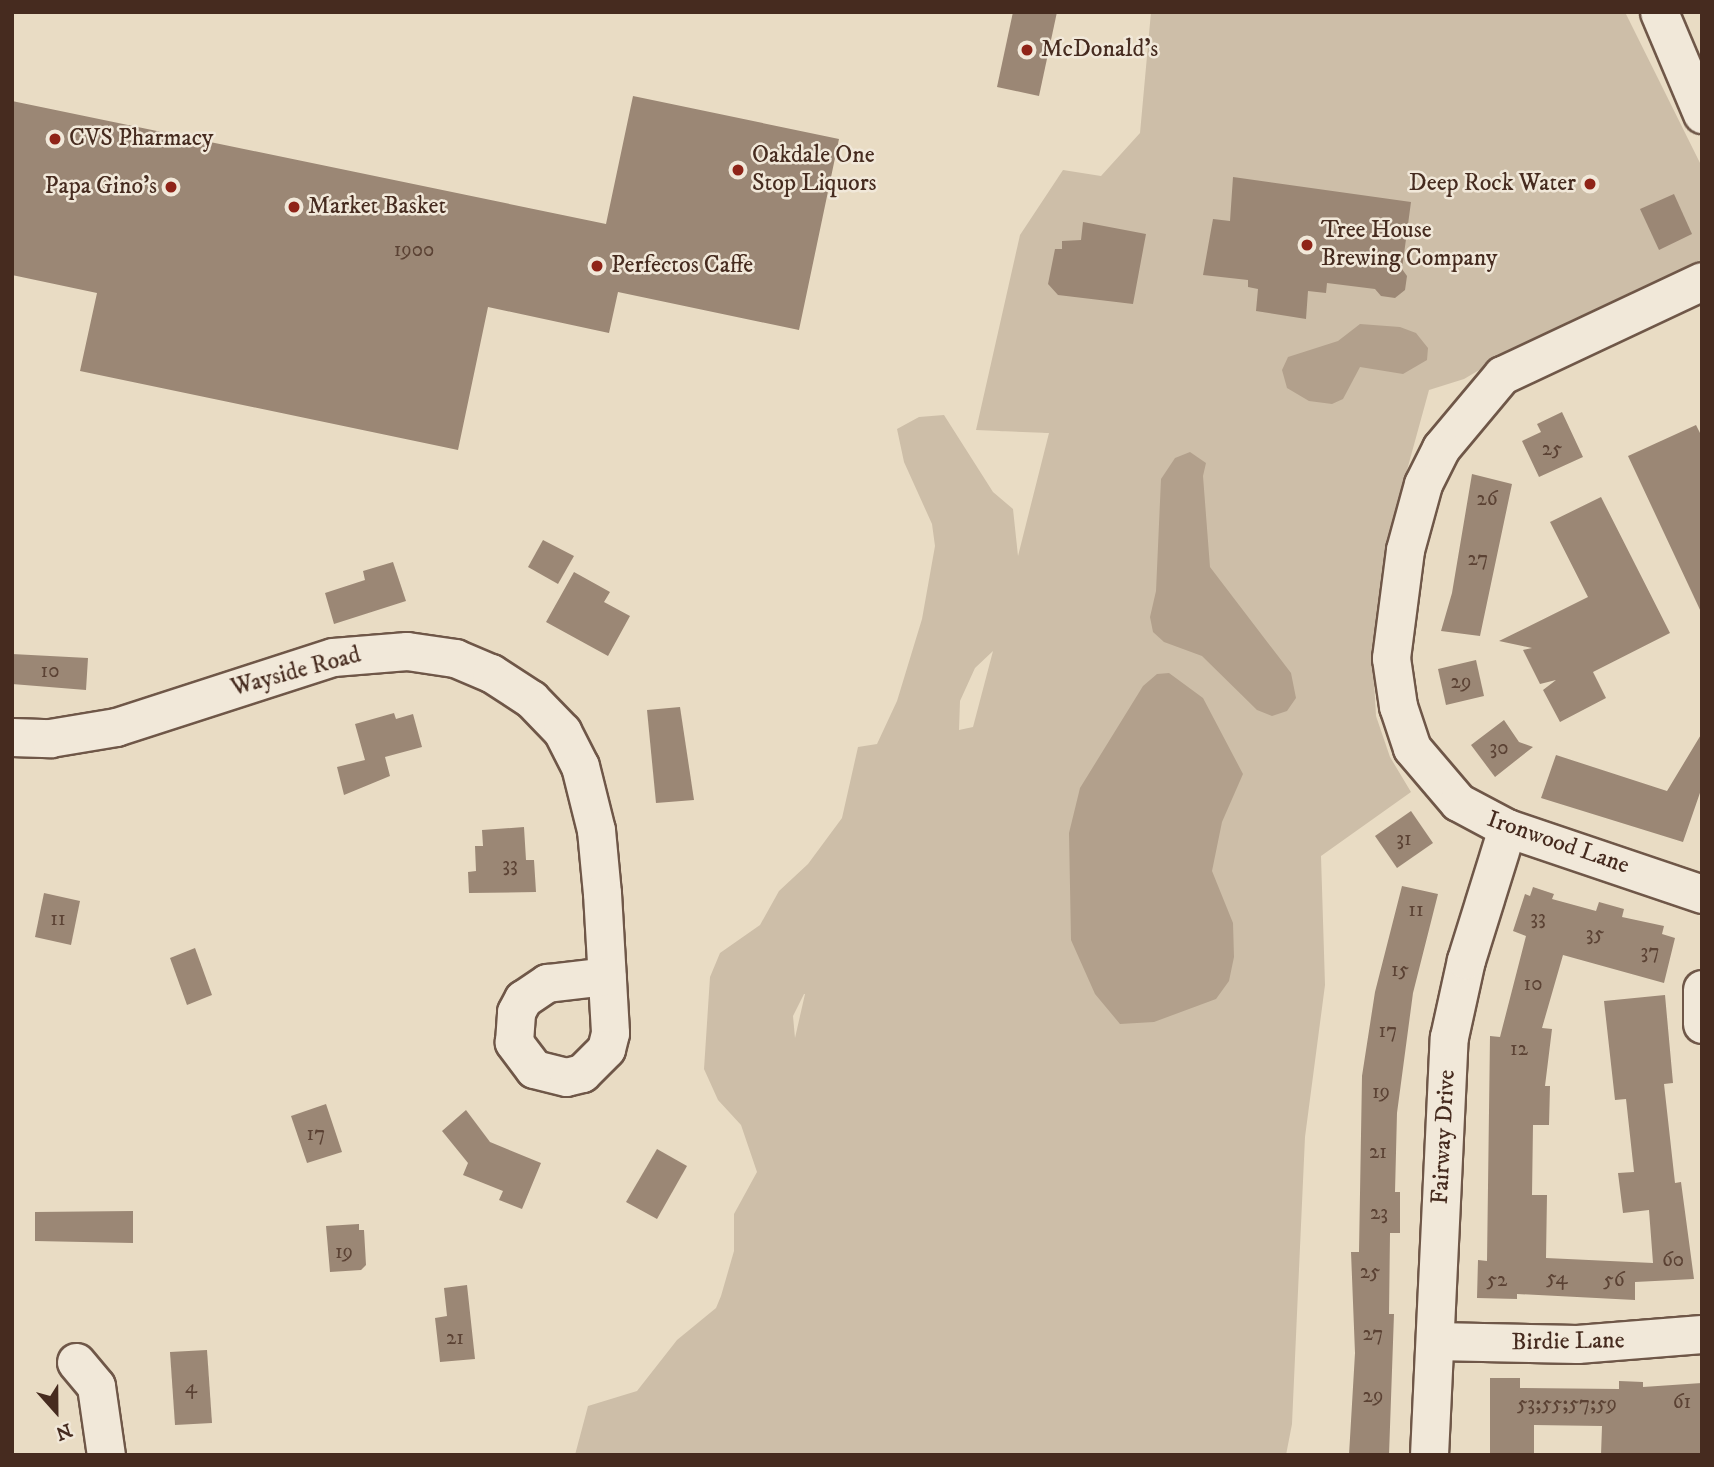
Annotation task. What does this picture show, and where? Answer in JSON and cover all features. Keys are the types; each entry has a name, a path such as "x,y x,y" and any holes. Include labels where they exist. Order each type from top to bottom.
{"street":[{"path":"1659,12 1702,114"},
{"name":"Ironwood Lane","path":"1702,281 1502,375 1470,419 1441,448 1423,484 1405,550 1391,657 1398,706 1412,748 1458,802 1507,828 1702,894"},
{"name":"Ironwood Lane","path":"1470,419 1544,379 1702,309"},
{"name":"Wayside Road","path":"12,737 50,738 116,727 333,657 407,651 455,657 531,699 562,731 580,766 596,830 607,976"},
{"name":"Fairway Drive","path":"1429,1455 1449,1037 1470,949 1507,828"},
{"path":"1702,989 1702,1024"},
{"name":"Birdie Lane","path":"1435,1341 1577,1344 1702,1334"},
{"path":"76,1362 96,1386 106,1455"}],"shaded area":[{"path":"1151,12 1625,12 1702,167 1702,259 1532,339 1464,379 1429,390 1398,503 1372,646 1376,716 1390,757 1411,792 1321,856 1325,985 1305,1137 1292,1424 1286,1455 575,1455 588,1406 637,1391 677,1340 716,1308 721,1296 734,1251 734,1214 757,1172 741,1125 718,1100 704,1069 710,977 720,953 760,925 779,891 808,864 842,818 858,747 877,744 897,701 922,619 935,546 932,524 904,462 897,429 919,417 944,415 993,492 1013,509 1018,556 1049,433 976,430 1020,235 1063,170 1101,176 1140,133","holes":["993,651 973,727 959,730 960,701 975,668","805,994 795,1038 793,1016"]},
{"path":"1360,324 1400,327 1416,333 1428,348 1427,360 1403,374 1360,367 1343,399 1332,404 1309,401 1287,388 1282,370 1288,357 1338,341"},
{"path":"1190,452 1206,463 1203,476 1210,567 1291,673 1296,698 1287,711 1272,716 1257,710 1202,656 1164,642 1153,632 1150,617 1156,591 1161,479 1175,458"},
{"path":"1169,673 1203,698 1243,774 1222,822 1212,871 1233,923 1234,957 1229,981 1216,999 1154,1022 1120,1024 1095,994 1071,940 1069,833 1080,788 1143,686 1157,674"}],"building":[{"name":"McDonald's","path":"1013,12 1057,12 1039,96 997,87"},
{"path":"633,96 839,139 799,330 618,292 609,333 488,307 458,450 80,371 97,293 12,275 12,101 606,224"},
{"name":"Tree House Brewing Company","path":"1233,177 1411,202 1402,269 1407,276 1405,290 1395,298 1381,296 1375,289 1327,283 1326,293 1308,291 1306,319 1256,311 1258,289 1248,287 1248,280 1203,275 1213,219 1230,221"},
{"path":"1674,194 1692,234 1659,250 1640,209"},
{"path":"1083,222 1146,234 1133,304 1058,295 1048,284 1055,249 1062,249 1062,241 1081,240"},
{"path":"1562,412 1583,457 1539,477 1522,441 1541,432 1537,424"},
{"path":"1696,425 1702,437 1702,614 1628,456"},
{"path":"1472,474 1512,484 1480,636 1441,631 1452,593"},
{"path":"1601,497 1670,633 1593,672 1606,698 1560,722 1543,690 1556,680 1540,684 1523,650 1532,648 1499,641 1588,597 1550,522"},
{"path":"543,540 574,556 558,584 528,567"},
{"path":"393,562 406,601 334,624 325,593 365,580 363,571"},
{"path":"574,572 610,592 604,602 630,616 608,656 546,622"},
{"path":"12,654 88,658 86,690 12,684"},
{"path":"1476,660 1484,696 1446,705 1438,669"},
{"path":"680,707 694,800 656,803 647,710"},
{"path":"394,713 396,719 413,714 422,747 385,757 390,776 344,795 337,767 365,760 355,724"},
{"path":"1504,720 1519,742 1533,747 1495,777 1471,745"},
{"path":"1702,733 1702,787 1683,842 1541,798 1556,755 1667,791"},
{"path":"1411,811 1433,843 1397,868 1375,836"},
{"path":"524,827 526,860 534,860 536,892 469,893 468,872 476,871 475,846 483,846 482,830"},
{"path":"1402,886 1438,894 1413,993 1397,1113 1395,1192 1400,1192 1400,1233 1390,1233 1389,1314 1394,1314 1389,1455 1349,1455 1355,1353 1351,1252 1359,1252 1362,1076 1375,992"},
{"path":"1533,887 1554,894 1552,899 1596,911 1599,902 1624,909 1622,917 1664,926 1662,934 1675,938 1664,983 1563,955 1542,1028 1552,1029 1545,1086 1550,1086 1549,1125 1533,1125 1532,1195 1547,1195 1546,1258 1653,1263 1649,1210 1623,1213 1618,1173 1634,1172 1626,1099 1615,1100 1604,1001 1665,995 1673,1083 1664,1084 1675,1183 1681,1182 1694,1279 1635,1282 1635,1300 1517,1294 1517,1299 1477,1298 1478,1260 1487,1261 1490,1036 1500,1037 1526,936 1513,931 1525,894 1530,896"},
{"path":"44,893 80,901 71,945 35,937"},
{"path":"195,948 212,995 187,1005 170,958"},
{"path":"326,1104 342,1152 307,1163 291,1116"},
{"path":"466,1110 490,1142 541,1163 522,1209 499,1200 503,1191 463,1175 468,1163 442,1131"},
{"path":"657,1149 687,1166 657,1219 626,1202"},
{"path":"133,1211 133,1243 35,1241 35,1212"},
{"path":"359,1224 359,1230 364,1230 366,1265 361,1270 330,1272 326,1226"},
{"path":"467,1285 475,1359 440,1362 435,1318 447,1316 444,1288"},
{"path":"207,1350 212,1423 175,1425 170,1352"},
{"path":"1490,1378 1520,1378 1520,1388 1619,1389 1619,1381 1643,1382 1643,1387 1702,1383 1702,1455 1601,1455 1602,1426 1534,1425 1534,1455 1490,1455"}],"place":[{"name":"McDonald's","path":"1027,50"},
{"name":"CVS Pharmacy","path":"55,139"},
{"name":"Oakdale One Stop Liquors","path":"738,170"},
{"name":"Deep Rock Water","path":"1590,184"},
{"name":"Papa Gino's","path":"171,187"},
{"name":"Market Basket","path":"294,207"},
{"name":"Tree House Brewing Company","path":"1307,245"},
{"name":"Perfectos Caffe","path":"597,266"}]}
